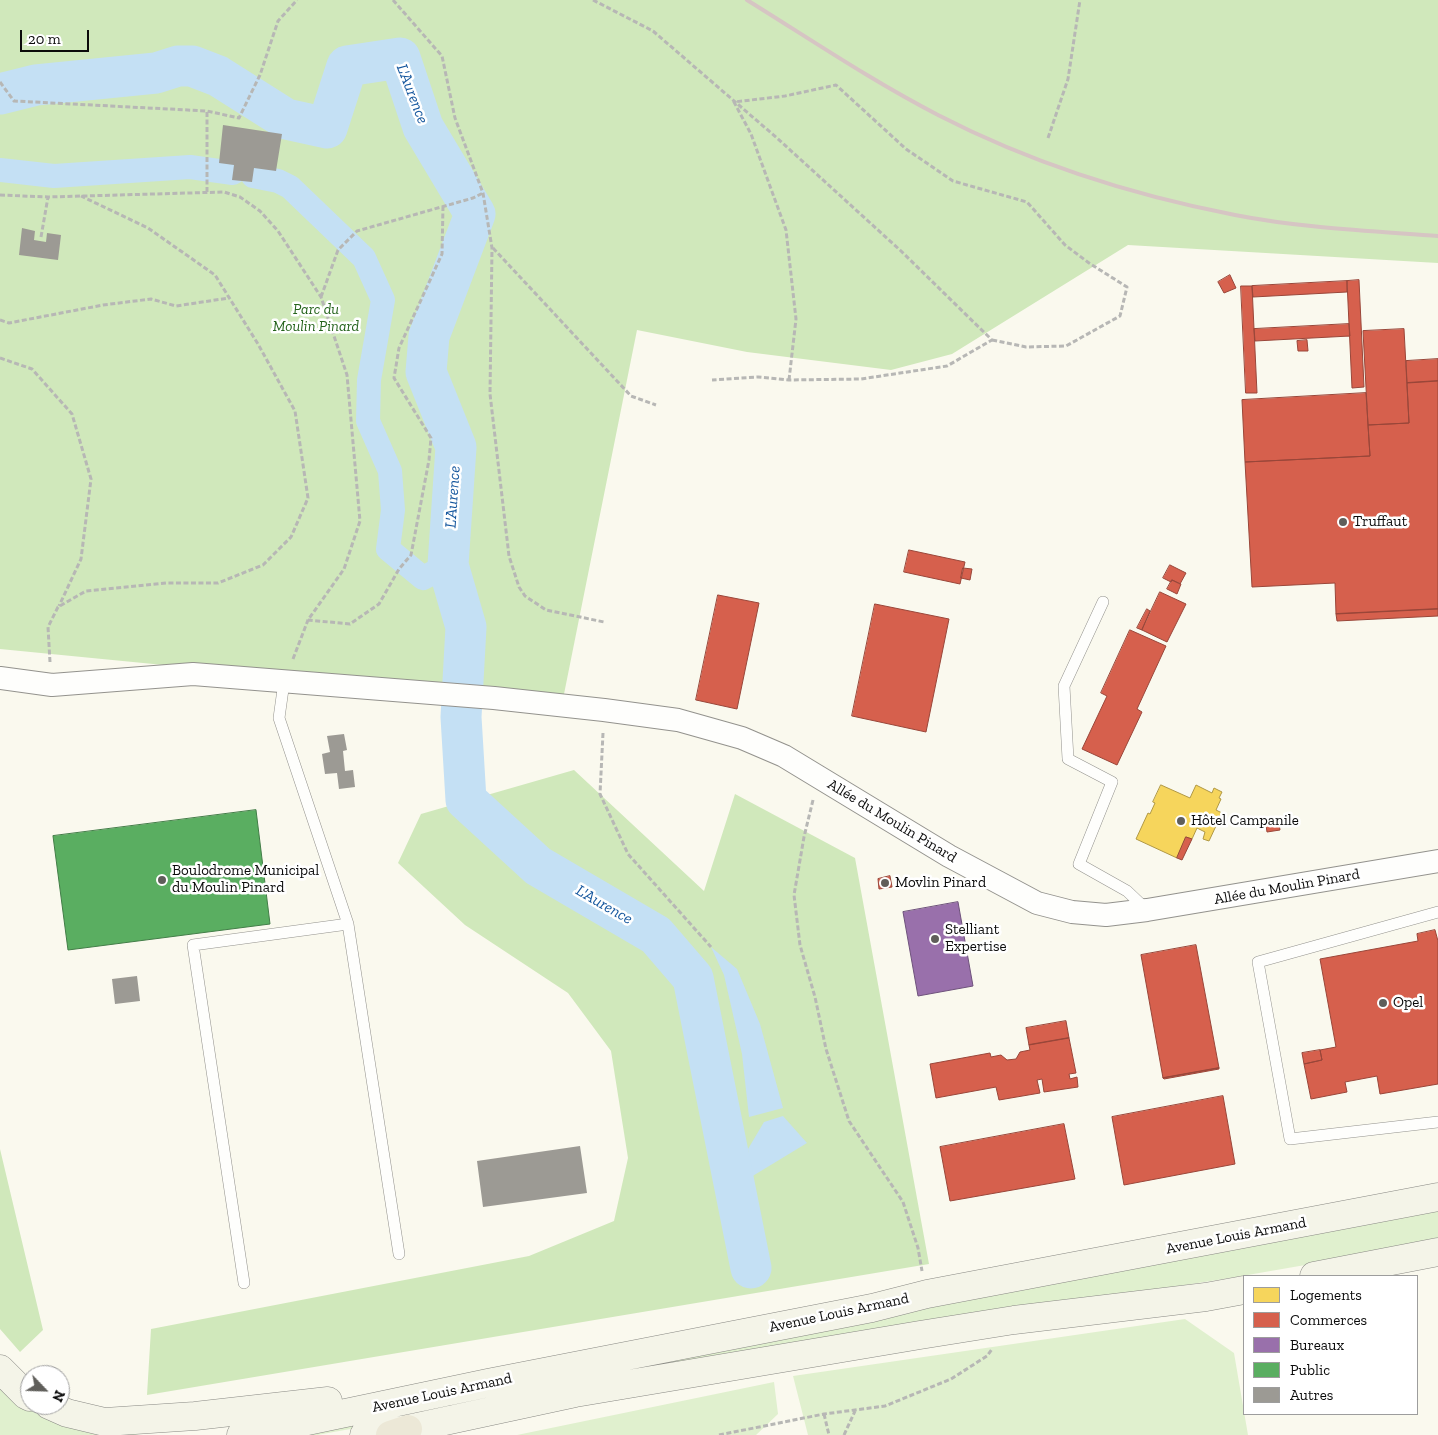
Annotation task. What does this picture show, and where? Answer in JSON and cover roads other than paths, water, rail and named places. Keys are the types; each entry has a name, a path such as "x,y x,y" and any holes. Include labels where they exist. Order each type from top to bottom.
{"main road":[{"name":"Avenue Louis Armand","path":"241,1435 488,1383 872,1308 926,1294 1426,1200"},
{"path":"1319,1275 1438,1252"},
{"name":"Avenue Louis Armand","path":"364,1435 399,1432 575,1393 1014,1320 1206,1297 1243,1290"},
{"path":"0,1369 20,1389"},
{"path":"70,1414 105,1422 194,1416 488,1383"}],"street":[{"name":"Allée du Moulin Pinard","path":"0,678 52,685 194,674 494,698 678,720 742,738 784,756 949,856 1037,903 1072,912 1106,915 1147,910 1438,861"},
{"path":"1426,1200 1438,1183"}],"lane":[{"path":"1103,602 1064,686 1068,759 1112,782 1079,864 1126,891 1147,910"},
{"path":"284,682 280,718 348,924 399,1254"},
{"path":"1438,912 1258,962 1290,1139 1438,1122"},
{"path":"244,1283 192,945 348,924"}],"water":[{"path":"711,947 737,969 760,1024 783,1108 749,1117 742,1054 724,975"},
{"path":"783,1116 807,1143 751,1177 748,1149 764,1122"}],"waterway":[{"name":"L'Aurence","path":"0,94 36,85 156,73 178,66 192,66 218,76 286,119 327,128 347,66 400,58 423,127 475,214 429,336 426,372 456,447 448,565 466,627 461,717 466,800 538,866 656,935 693,978 751,1268"},
{"name":"L'Aurence","path":"0,170 54,176 190,167 233,173"},
{"name":"L'Aurence","path":"253,176 278,181 290,187 364,258 383,300 369,380 368,421 390,471 393,510 388,549 423,578 448,565"}],"railway":[{"path":"747,0 913,102 1009,148 1083,176 1158,198 1235,215 1285,223 1438,236"}],"place":[{"name":"Truffaut","path":"1343,522"},
{"name":"Hôtel Campanile","path":"1181,821"},
{"name":"Boulodrome Municipal du Moulin Pinard","path":"162,880"},
{"name":"Movlin Pinard","path":"885,883"},
{"name":"Stelliant Expertise","path":"935,939"},
{"name":"Opel","path":"1383,1003"}],"park label":[{"name":"Parc du Moulin Pinard","path":"316,318"}]}
